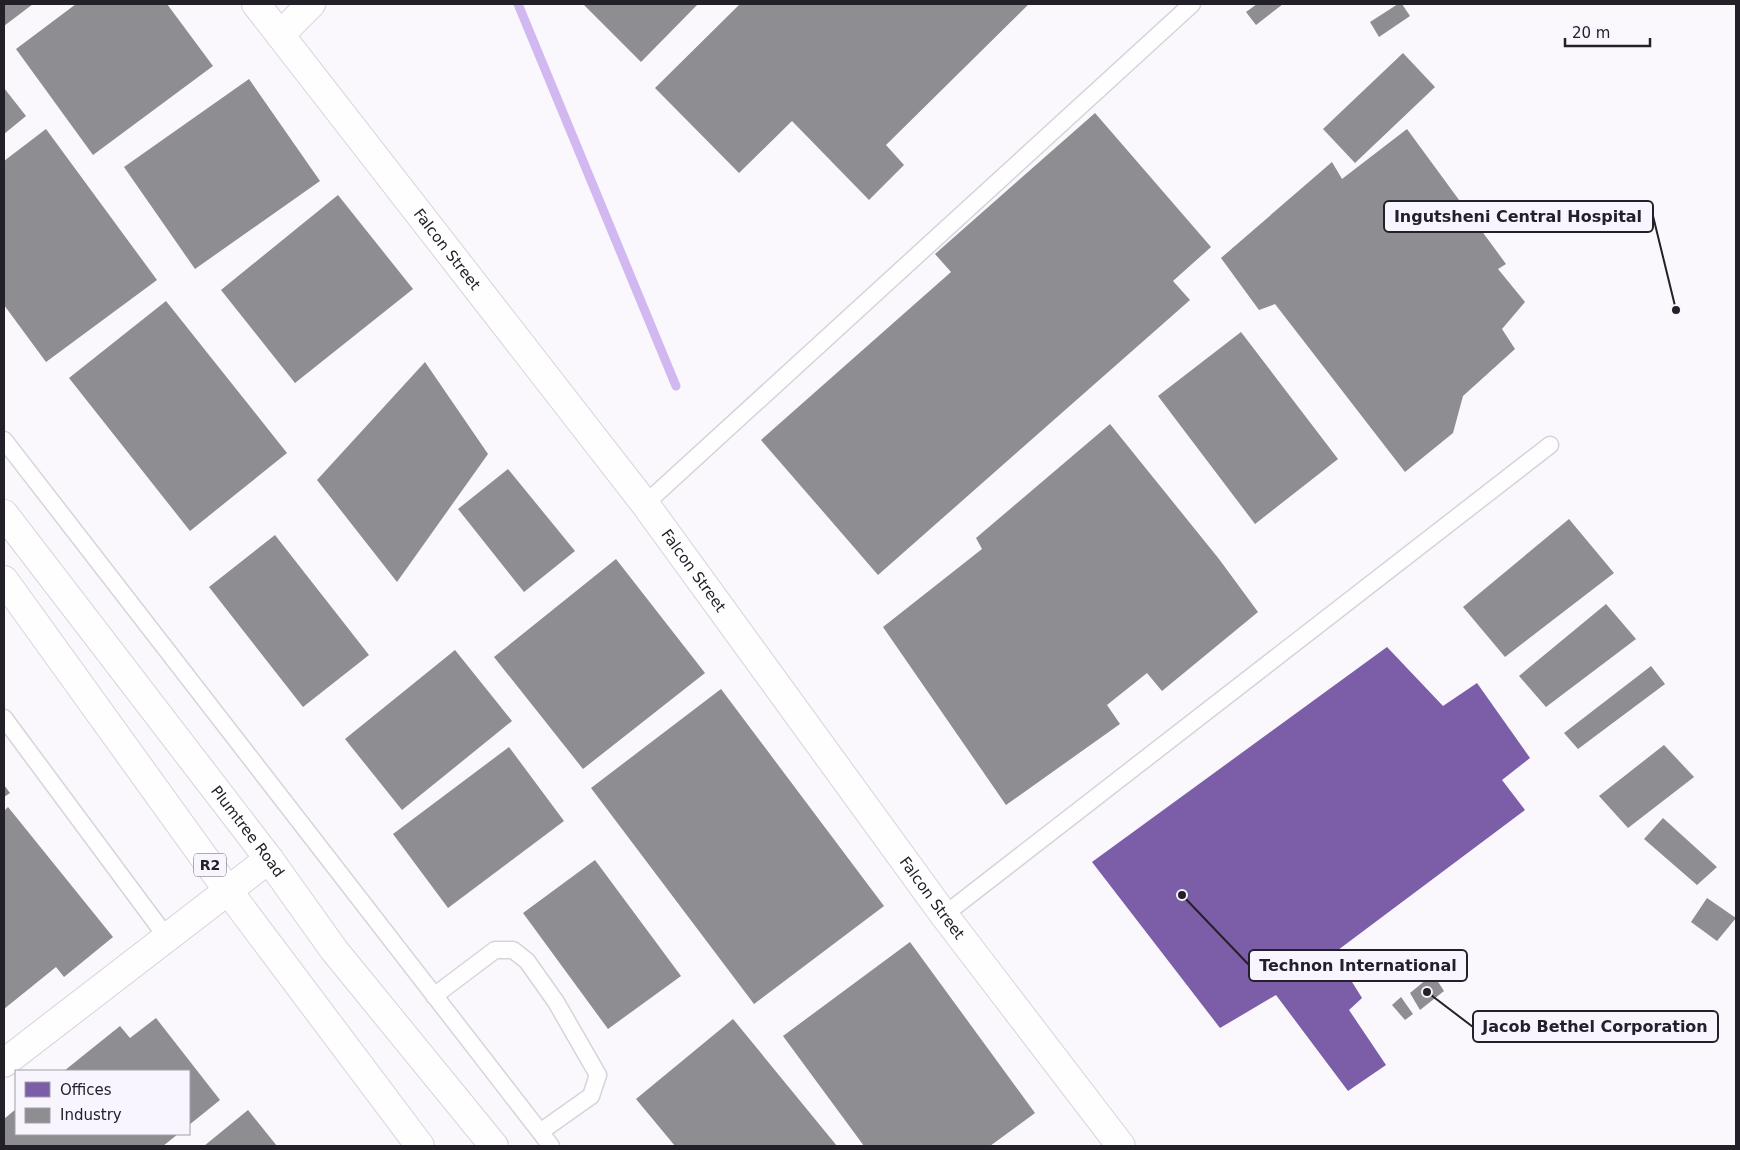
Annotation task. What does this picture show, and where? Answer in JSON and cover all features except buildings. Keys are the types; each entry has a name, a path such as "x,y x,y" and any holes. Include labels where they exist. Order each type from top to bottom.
{"main road":[{"name":"Falcon Street","path":"256,4 645,504 944,915 1121,1146"},
{"path":"280,35 311,4"},
{"name":"Plumtree Road","path":"4,514 269,859 334,950 494,1146"},
{"name":"R2","path":"4,580 229,892 420,1146"},
{"path":"4,1063 229,892 269,859"}],"lane":[{"path":"645,504 1192,4"},
{"path":"4,440 551,1146"},
{"path":"944,915 1550,446"},
{"path":"4,718 168,938"},
{"path":"434,996 495,950 513,950 527,961 556,1002 598,1074 592,1096 540,1132"}],"waterway":[{"path":"518,4 676,386"}],"place":[{"name":"Ingutsheni Central Hospital","path":"1676,310"},
{"name":"Technon International","path":"1182,895"},
{"name":"Jacob Bethel Corporation","path":"1427,992"}]}
